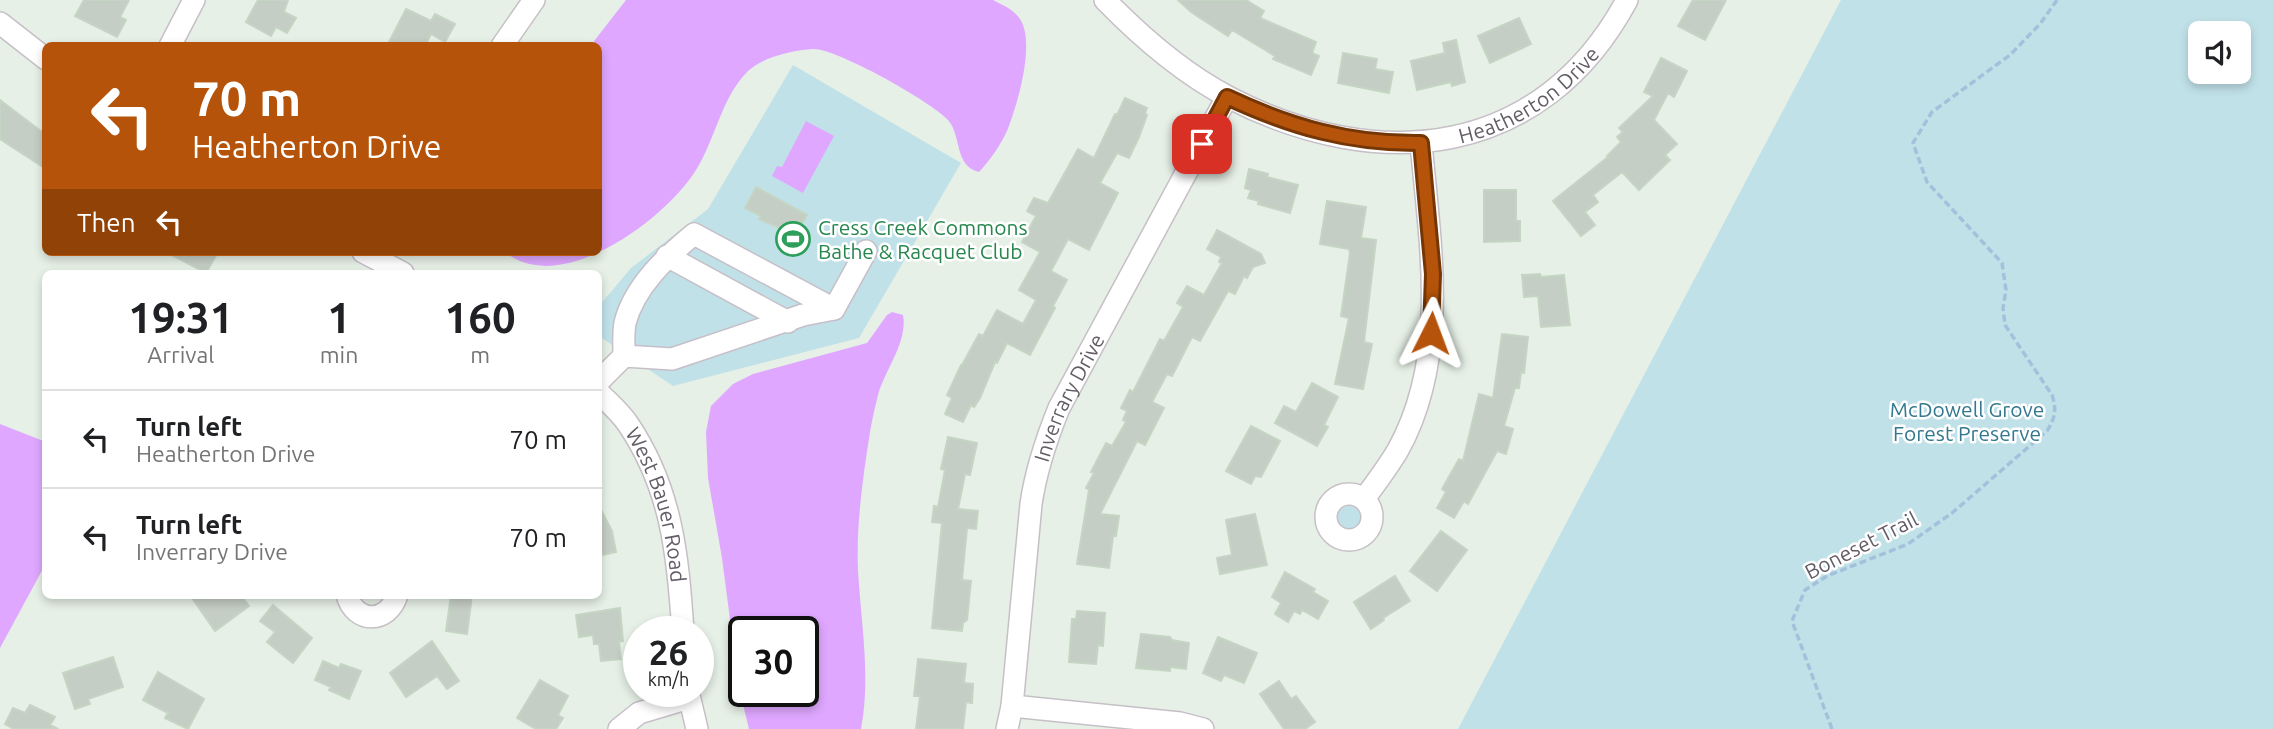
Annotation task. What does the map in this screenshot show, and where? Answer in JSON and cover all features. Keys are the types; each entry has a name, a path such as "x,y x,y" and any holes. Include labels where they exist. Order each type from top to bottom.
{"street":[{"path":"172,42 194,0"},
{"path":"505,42 534,0"},
{"name":"Heatherton Drive","path":"1105,0 1141,34 1186,70 1227,97 1261,113 1328,135 1367,142 1421,143 1469,134 1509,119 1533,105 1557,88 1584,62 1600,44 1627,0"},
{"path":"0,23 42,56"},
{"name":"Inverrary Drive","path":"1007,729 1012,706 1035,474 1046,439 1059,408 1227,97"},
{"path":"1364,499 1399,448 1414,413 1429,351 1433,316 1433,274 1421,143"},
{"path":"602,378 624,356 625,326 632,303 667,256 694,234 834,309"},
{"path":"834,309 866,251"},
{"path":"371,256 390,266"},
{"path":"667,256 788,322"},
{"path":"624,356 672,359 803,315 834,309"},
{"name":"West Bauer Road","path":"602,396 627,424 660,484 673,531 681,616"},
{"path":"348,599 356,611 372,617 388,611 395,599"},
{"path":"1012,706 1180,723 1203,729"},
{"path":"619,729 639,713 656,707"},
{"path":"692,707 697,729"}],"path":[{"name":"Boneset Trail","path":"1832,729 1792,621 1805,590 1826,576 1908,544 1952,513 2047,430 2055,418 2052,395 2005,325 2003,308 2006,290 2003,263 1927,182 1913,143 1932,112 2010,55 2040,24 2057,0"}],"green space":[{"name":"McDowell Grove Forest Preserve","path":"1841,0 2273,0 2273,729 1458,729"},
{"name":"Cress Creek Commons Bathe & Racquet Club","path":"793,65 961,163 859,338 673,386 602,338 602,302 631,268 708,209"},
{"path":"1349,506 1358,509 1361,518 1358,527 1349,530 1340,527 1337,518 1340,509"}],"shaded area":[{"path":"626,0 993,0 1011,10 1020,19 1026,43 1026,58 1020,91 1004,137 979,172 966,164 948,120 923,101 842,57 813,49 788,53 770,58 748,71 731,93 696,170 661,210 602,250 602,42 593,42"},
{"path":"806,121 834,136 803,193 772,176 777,166 782,167"},
{"path":"513,256 589,256 554,265 528,264"},
{"path":"892,312 903,315 904,325 899,346 877,400 861,501 858,570 865,689 861,729 749,729 744,707 819,707 819,616 730,616 708,478 706,432 711,406 733,384 753,374 867,343 887,315"},
{"path":"0,424 42,440 42,571 0,648"}],"building":[{"path":"84,0 129,0 120,17 126,20 117,37 75,16"},
{"path":"258,0 288,0 284,12 296,18 287,33 276,27 271,36 246,22"},
{"path":"1178,0 1246,0 1264,11 1260,18 1316,42 1312,53 1319,56 1311,75 1273,59 1275,56 1232,30 1228,36 1191,12"},
{"path":"1693,0 1726,0 1705,40 1678,26"},
{"path":"406,9 431,21 435,14 455,24 445,42 431,34 427,42 389,42"},
{"path":"1519,18 1531,44 1490,63 1478,36"},
{"path":"1456,40 1465,82 1452,86 1451,82 1417,90 1411,61 1445,53 1443,43"},
{"path":"1343,53 1377,59 1375,69 1393,72 1389,93 1338,83"},
{"path":"1661,58 1687,71 1674,97 1668,93 1654,120 1677,144 1665,155 1670,160 1639,190 1622,172 1593,195 1598,202 1585,212 1595,225 1581,236 1553,201 1608,157 1621,142 1617,137 1623,132 1619,128 1653,96 1644,92"},
{"path":"1125,98 1147,108 1139,137 1129,158 1117,153 1100,183 1118,193 1089,250 1068,239 1051,271 1067,280 1030,355 1007,343 997,363 995,362 980,398 974,407 971,405 963,422 945,414 952,398 947,395 961,365 979,334 983,336 997,310 1023,324 1036,300 1019,290 1040,252 1022,242 1036,216 1027,211 1034,198 1048,203 1078,149 1094,158"},
{"path":"0,100 42,132 42,166 0,139"},
{"path":"1249,169 1298,185 1290,213 1258,204 1259,201 1248,198 1251,190 1245,188"},
{"path":"756,187 807,215 796,235 759,219 761,216 745,208"},
{"path":"1484,190 1516,190 1516,221 1520,221 1520,241 1484,242"},
{"path":"1327,201 1366,207 1361,238 1376,240 1364,342 1372,344 1363,389 1335,384 1349,318 1341,316 1350,253 1349,249 1320,244"},
{"path":"1217,230 1261,254 1265,263 1253,267 1247,278 1244,276 1235,294 1228,291 1200,341 1192,337 1172,376 1167,374 1152,402 1164,408 1145,445 1137,441 1100,514 1119,516 1116,536 1113,536 1109,568 1077,564 1089,490 1086,488 1094,473 1091,472 1106,443 1112,446 1126,422 1123,420 1127,411 1121,408 1130,390 1133,392 1160,339 1164,341 1183,307 1177,303 1187,286 1204,295 1222,263 1219,262 1221,257 1207,249"},
{"path":"174,256 216,256 208,270 200,270"},
{"path":"1540,274 1541,277 1564,275 1570,325 1541,327 1538,296 1524,297 1522,275"},
{"path":"1502,334 1528,337 1524,373 1521,372 1519,388 1515,388 1504,426 1513,429 1506,454 1497,451 1468,504 1464,501 1454,518 1437,508 1446,492 1442,489 1459,459 1463,461 1479,394 1493,398"},
{"path":"1312,383 1338,397 1324,425 1328,427 1317,446 1275,423 1284,406 1296,412"},
{"path":"1251,426 1280,441 1261,477 1255,476 1251,484 1226,471"},
{"path":"948,437 977,443 970,475 965,474 958,509 978,511 976,529 967,528 962,580 971,581 967,620 963,623 962,631 932,628 942,523 932,522 934,506 938,507 945,470 941,469"},
{"path":"602,512 612,531 616,552 602,555"},
{"path":"1255,514 1267,565 1220,574 1217,558 1232,555 1226,520"},
{"path":"1441,531 1467,550 1437,591 1410,571"},
{"path":"1285,572 1315,589 1313,592 1328,601 1318,619 1302,610 1300,614 1294,611 1288,622 1275,614 1281,603 1272,597"},
{"path":"1395,576 1410,601 1371,629 1354,602"},
{"path":"193,599 244,599 249,606 215,631"},
{"path":"450,599 471,599 467,634 446,631"},
{"path":"273,605 312,638 293,663 267,642 275,632 260,621"},
{"path":"620,608 623,641 619,642 621,659 601,661 599,644 594,644 593,635 579,637 576,615"},
{"path":"1077,611 1105,613 1103,646 1098,645 1096,664 1069,662 1072,619 1076,619"},
{"path":"1141,634 1170,637 1172,640 1189,643 1186,669 1170,667 1170,671 1136,668"},
{"path":"1218,637 1257,653 1244,683 1224,675 1221,681 1203,673"},
{"path":"432,641 459,681 447,689 437,676 406,697 390,673"},
{"path":"113,657 123,687 88,699 90,704 75,709 63,673"},
{"path":"918,659 966,664 964,683 973,684 972,703 966,702 963,729 916,729 920,696 914,696"},
{"path":"323,661 339,668 341,664 361,671 349,699 315,680"},
{"path":"158,672 204,699 188,729 165,718 168,713 143,700"},
{"path":"540,680 568,696 558,715 563,718 556,729 536,729 517,718"},
{"path":"1279,681 1291,699 1296,696 1315,722 1305,729 1284,729 1260,694"},
{"path":"30,705 55,717 50,725 58,729 14,729 5,724 13,708 25,713"}],"place":[{"name":"Cress Creek Commons Bathe & Racquet Club","path":"793,239"}],"route":[{"path":"1202,144 1227,97 1261,113 1328,135 1389,144 1421,143 1433,274 1431,333"}]}
